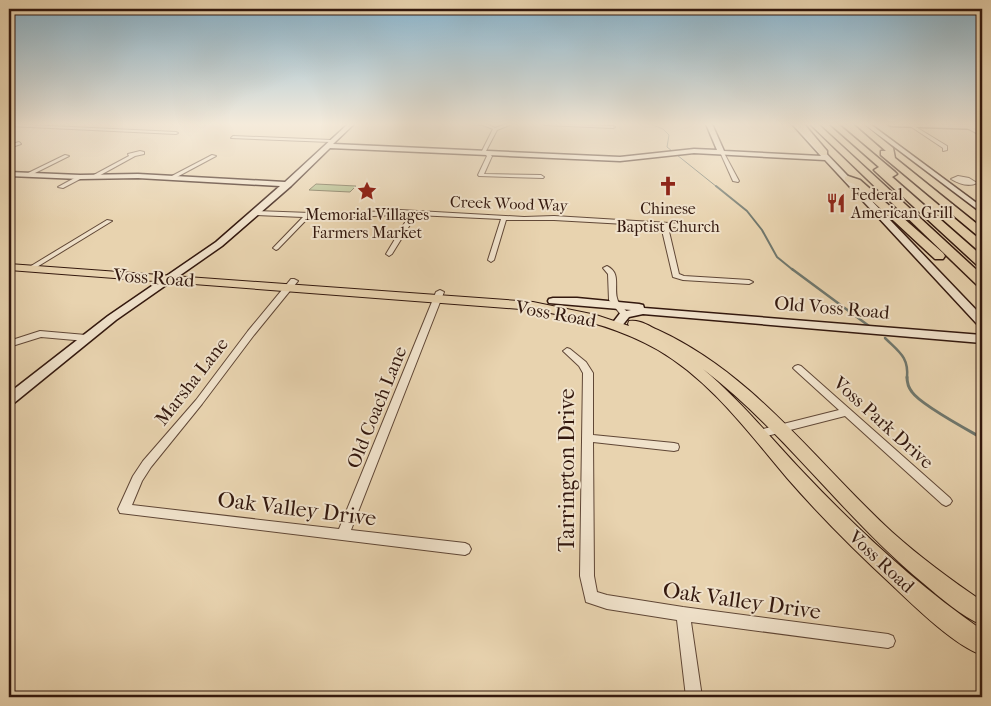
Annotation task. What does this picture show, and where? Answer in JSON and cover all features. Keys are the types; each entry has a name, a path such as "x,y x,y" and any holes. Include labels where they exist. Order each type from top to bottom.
{"highway":[{"path":"849,157 982,282"},
{"path":"864,157 982,262"},
{"path":"872,157 982,252"},
{"path":"889,157 982,234"},
{"path":"848,179 857,182 982,296"},
{"path":"935,194 964,210 982,223"}],"main road":[{"name":"Voss Road","path":"9,260 35,266"},
{"name":"Voss Road","path":"9,267 35,266 553,302 621,319 664,337 711,366 736,386 779,428 860,514 895,547 951,593 982,614"},
{"name":"Voss Road","path":"439,295 621,319 706,378 824,506 913,590 982,644"},
{"path":"913,590 928,574"}],"street":[{"path":"27,175 65,157"},
{"path":"93,177 131,157"},
{"path":"170,178 212,157"},
{"path":"9,400 86,338 219,244 256,213 316,157"},
{"path":"490,157 481,175 541,178"},
{"path":"574,157 620,159 639,157"},
{"path":"724,157 736,181"},
{"path":"828,157 982,323"},
{"path":"911,157 982,211"},
{"path":"9,174 80,177 122,176 288,184"},
{"path":"60,188 80,177"},
{"path":"973,183 982,184"},
{"name":"Creek Wood Way","path":"256,213 307,216 414,213 504,218 554,218 702,227"},
{"path":"389,254 414,213"},
{"path":"276,248 307,216"},
{"path":"491,260 504,218"},
{"path":"35,266 109,221"},
{"path":"664,225 676,275 683,278 749,282"},
{"path":"607,268 612,274 613,300 621,319"},
{"name":"Marsha Lane","path":"124,509 137,479 147,464 199,402 251,333 292,284"},
{"name":"Old Coach Lane","path":"343,535 439,295"},
{"name":"Old Voss Road","path":"553,302 616,304 679,313"},
{"name":"Old Voss Road","path":"621,319 638,311 679,313 982,339"},
{"path":"9,344 40,334 86,338"},
{"name":"Tarrington Drive","path":"567,352 583,364 588,373 587,576 590,597"},
{"name":"Voss Park Drive","path":"798,368 946,501"},
{"path":"759,434 847,412"},
{"path":"588,438 674,447"},
{"name":"Oak Valley Drive","path":"124,509 465,549"},
{"name":"Oak Valley Drive","path":"590,597 607,602 683,614 888,641"},
{"path":"683,614 694,697"}],"green space":[{"path":"316,184 356,186 350,192 309,190"}],"waterway":[{"path":"679,157 717,187"},
{"path":"716,186 747,211 762,230 777,257 793,270"},
{"path":"792,269 869,326"},
{"path":"885,338 899,351 905,360 907,377"},
{"path":"907,377 912,392 924,403 982,438"}],"place":[{"name":"Chinese Baptist Church","path":"668,186"},
{"name":"Memorial Villages Farmers Market","path":"367,191"},
{"name":"Federal American Grill","path":"836,203"}]}
